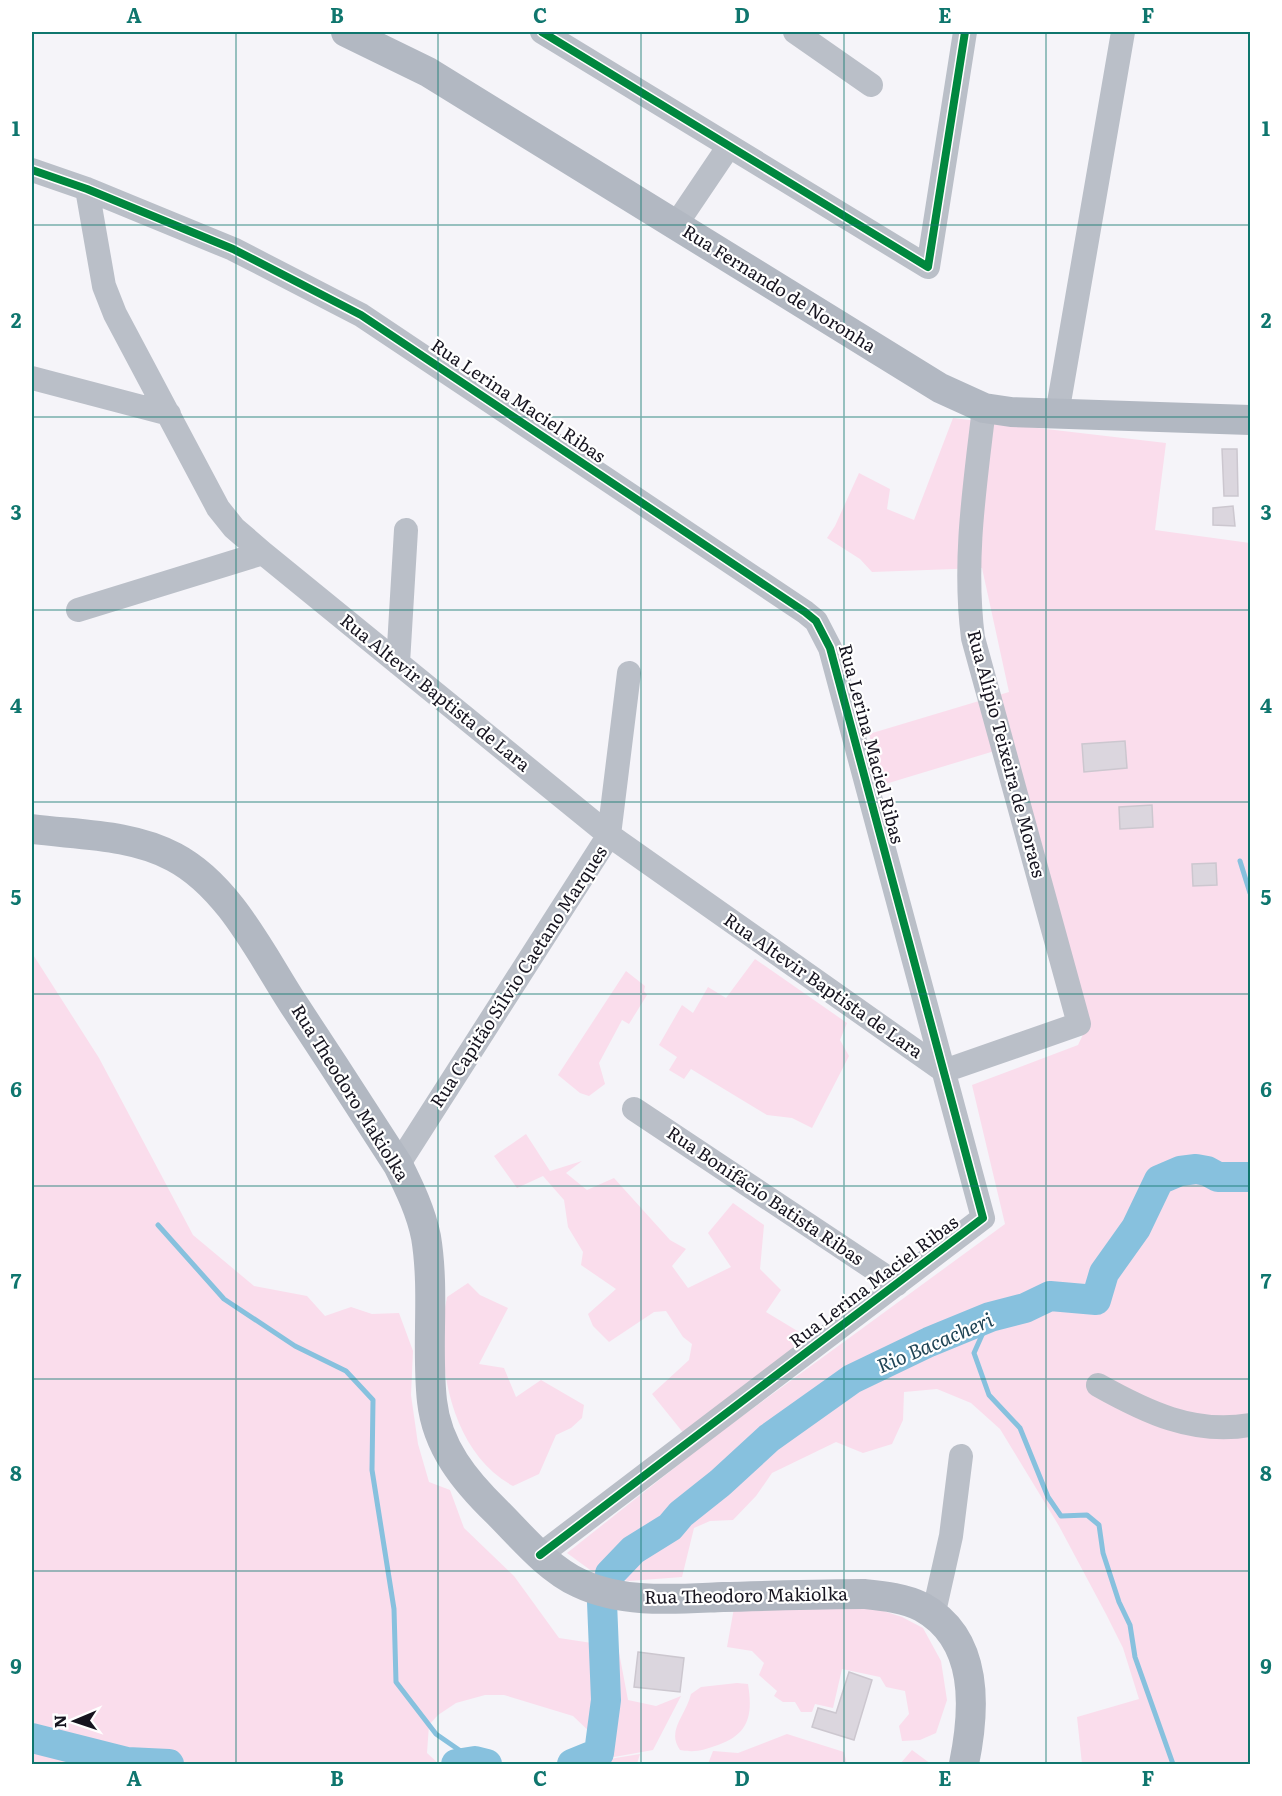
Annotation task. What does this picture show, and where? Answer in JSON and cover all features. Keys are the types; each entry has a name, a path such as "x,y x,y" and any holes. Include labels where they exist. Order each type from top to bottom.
{"main road":[{"name":"Rua Fernando de Noronha","path":"346,32 428,72 940,388 984,408 1057,414 1251,420"},
{"name":"Rua Theodoro Makiolka","path":"32,830 131,842 165,853 196,871 213,888 239,921 398,1165 420,1213 426,1238 429,1272 432,1403 443,1442 466,1480 540,1555 560,1572 580,1584 620,1595 660,1599 864,1594 910,1602 933,1616 957,1643 971,1683 971,1722 964,1764"}],"street":[{"path":"542,32 928,267 965,32"},
{"path":"795,32 871,85"},
{"path":"1057,414 1123,32"},
{"path":"670,222 723,142"},
{"name":"Rua Lerina Maciel Ribas","path":"32,170 87,189 233,249 361,315 816,621 830,648 983,1218 540,1555"},
{"name":"Rua Altevir Baptista de Lara","path":"87,189 109,300 225,519 263,553 609,835 944,1071"},
{"path":"32,378 169,414"},
{"name":"Rua Alípio Teixeira de Moraes","path":"944,1071 1079,1024 973,638 968,602 968,562 984,408"},
{"path":"398,663 406,530"},
{"path":"78,610 263,553"},
{"name":"Rua Capitão Sílvio Caetano Marques","path":"398,1165 609,835 629,674"},
{"name":"Rua Bonifácio Batista Ribas","path":"634,1109 897,1284"},
{"path":"1098,1385 1139,1408 1179,1422 1206,1427 1251,1425"},
{"path":"933,1616 951,1536 961,1456"}],"shaded area":[{"path":"953,418 1166,443 1155,530 1250,543 1250,1764 1082,1764 1077,1717 1139,1699 1123,1648 1059,1526 1000,1429 971,1403 937,1389 904,1392 903,1420 892,1444 863,1453 836,1442 772,1473 756,1496 733,1520 710,1521 694,1528 682,1577 629,1581 597,1575 567,1553 711,1439 1005,1224 972,1085 1078,1045 1089,1022 1011,746 882,785 869,734 1009,692 982,568 872,572 860,559 827,538 835,526 859,473 890,489 887,509 914,520"},
{"path":"32,953 99,1058 193,1235 254,1286 307,1296 325,1316 351,1307 372,1314 399,1313 413,1351 411,1395 418,1444 429,1482 450,1490 464,1528 514,1576 559,1638 618,1647 628,1700 656,1706 681,1696 653,1750 592,1761 593,1735 573,1716 504,1695 485,1695 456,1703 438,1715 429,1725 427,1753 439,1764 32,1764"},
{"path":"755,959 847,1023 840,1040 849,1056 812,1128 792,1118 767,1115 691,1069 684,1079 669,1070 677,1057 659,1045 682,1005 693,1013 708,987 726,998"},
{"path":"626,971 645,986 644,991 647,995 629,1024 622,1020 599,1063 605,1084 589,1096 580,1093 558,1075"},
{"path":"526,1134 550,1171 582,1161 566,1173 587,1190 614,1178 670,1240 686,1249 672,1266 688,1288 731,1267 708,1233 733,1203 764,1225 760,1269 781,1290 766,1312 809,1338 685,1435 652,1394 689,1360 692,1344 683,1337 666,1311 654,1312 609,1342 593,1326 588,1314 616,1289 581,1265 583,1252 568,1227 564,1200 543,1176 517,1188 494,1156"},
{"path":"468,1283 480,1295 508,1308 479,1364 504,1368 516,1397 541,1380 584,1405 582,1418 571,1428 556,1435 539,1474 513,1486 492,1471 475,1452 461,1429 446,1376 443,1349 447,1297"},
{"path":"862,1604 902,1617 923,1628 941,1661 947,1700 936,1733 920,1740 902,1741 899,1726 909,1714 905,1691 886,1687 880,1677 842,1669 833,1708 815,1704 812,1712 801,1712 795,1702 783,1702 774,1696 777,1691 759,1675 764,1663 752,1651 727,1647 734,1608"},
{"path":"748,1684 749,1714 742,1729 718,1745 699,1750 680,1750 676,1743 676,1729 691,1694 701,1687"},
{"path":"787,1734 844,1752 847,1764 708,1764 713,1751 738,1753"},
{"path":"912,1750 931,1764 900,1764"},
{"path":"640,1754 637,1764 589,1764 591,1762"}],"building":[{"path":"1222,449 1237,449 1238,496 1224,496"},
{"path":"1233,506 1235,526 1213,525 1213,508"},
{"path":"1125,741 1127,768 1084,772 1082,744"},
{"path":"1152,805 1153,827 1120,829 1119,807"},
{"path":"1216,863 1217,885 1193,886 1192,864"},
{"path":"638,1652 684,1658 680,1692 634,1687"},
{"path":"849,1672 872,1680 854,1740 812,1727 818,1708 836,1713"}],"waterway":[{"path":"1240,861 1250,893"},
{"name":"Rio Bacacheri","path":"610,1574 633,1550 670,1527 681,1514 720,1483 769,1438 852,1379 929,1342 990,1317 1025,1308 1050,1296 1096,1300 1104,1273 1136,1228 1159,1180 1180,1171 1196,1169 1207,1171 1218,1177 1250,1177"},
{"path":"158,1225 224,1299 295,1346 346,1371 373,1400 372,1470 394,1609 396,1682 436,1734 475,1761"},
{"path":"990,1317 974,1353 989,1395 1020,1428 1048,1497 1061,1516 1087,1515 1099,1525 1103,1553 1119,1602 1130,1625 1135,1657 1173,1764"},
{"name":"Rio Bacacheri","path":"572,1764 599,1753 606,1700 602,1602"},
{"name":"Rio Bacacheri","path":"32,1738 127,1762 169,1764"},
{"path":"596,1764 599,1753"},
{"name":"Rio Bacacheri","path":"456,1764 475,1761 487,1764"}],"cycle path":[{"path":"542,32 928,267 965,32"},
{"path":"32,170 87,189 233,249 361,315 805,612 816,621 830,648 983,1218 540,1555"}]}
